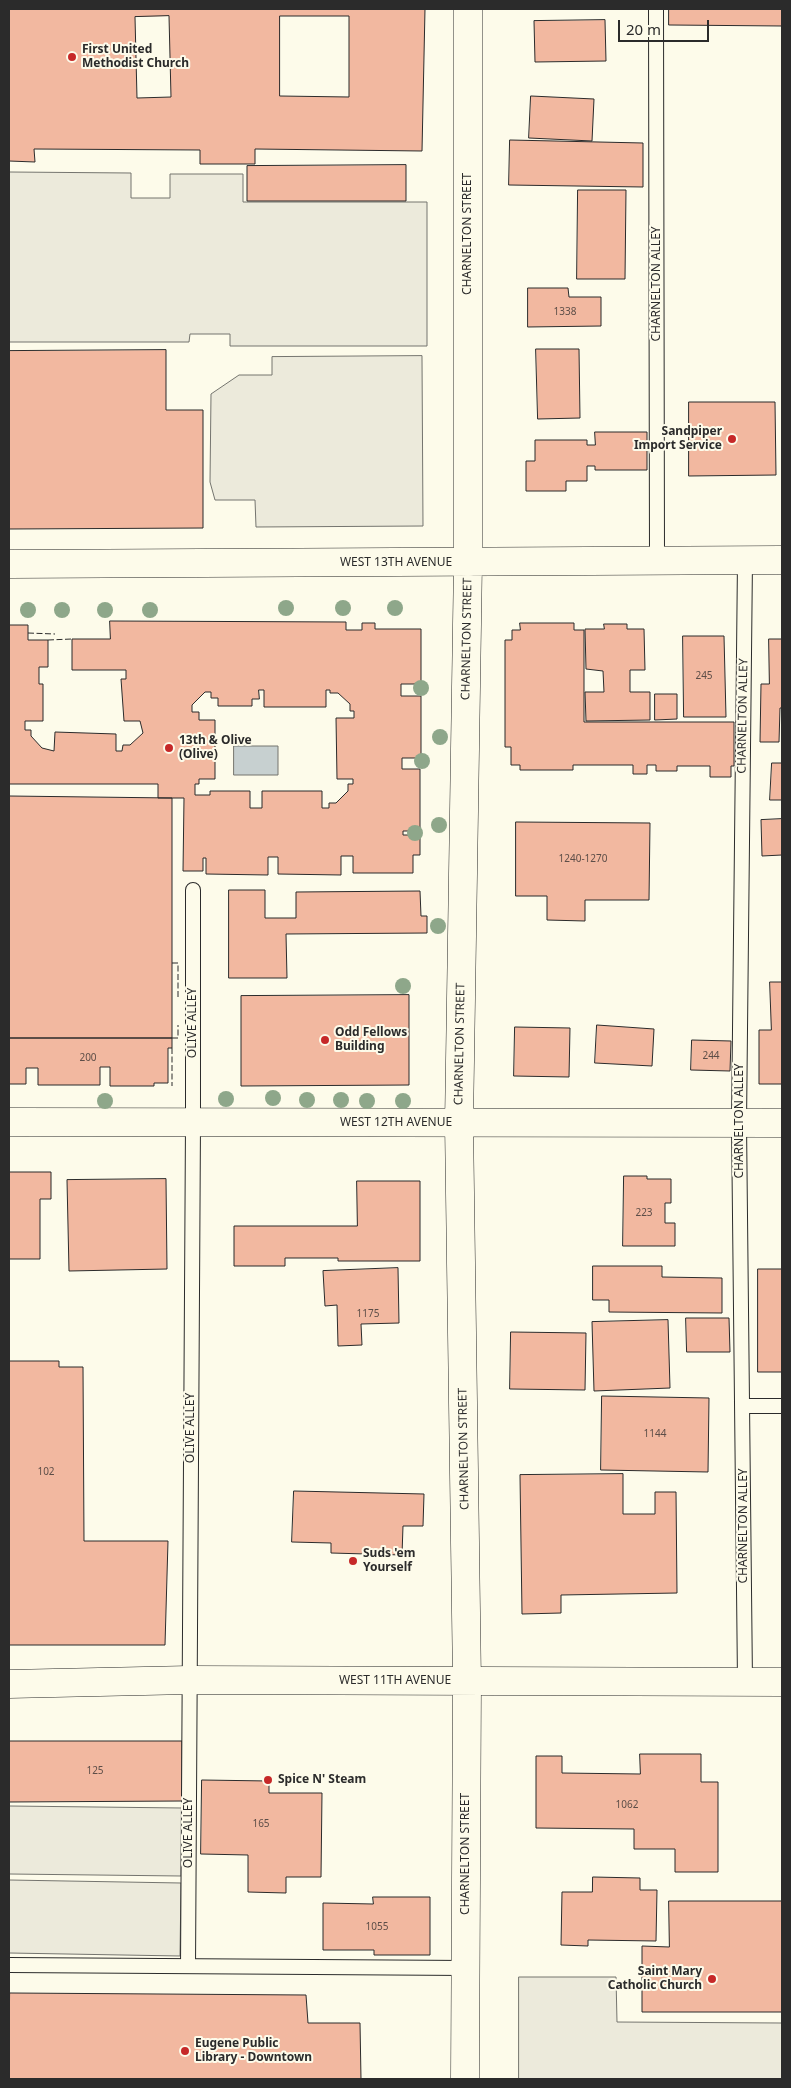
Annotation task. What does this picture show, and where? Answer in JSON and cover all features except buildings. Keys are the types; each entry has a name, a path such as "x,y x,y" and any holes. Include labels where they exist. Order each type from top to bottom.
{"street":[{"name":"CHARNELTON STREET","path":"465,2079 467,1682 459,1123 468,562 468,9"},
{"name":"WEST 13TH AVENUE","path":"9,564 468,562 657,559 782,560"},
{"name":"WEST 12TH AVENUE","path":"9,1122 782,1123"},
{"name":"WEST 11TH AVENUE","path":"9,1684 190,1680 782,1682"}],"lane":[{"name":"CHARNELTON ALLEY","path":"656,9 657,559"},
{"name":"CHARNELTON ALLEY","path":"745,560 739,1123 745,1682"},
{"name":"OLIVE ALLEY","path":"188,1966 194,1123 193,890"},
{"path":"743,1406 782,1406"},
{"path":"9,1965 466,1968"}],"shaded area":[{"path":"9,172 131,173 131,198 170,198 170,174 243,174 243,202 427,202 427,346 230,346 230,334 190,334 189,342 9,342"},
{"path":"422,356 423,526 256,527 255,500 215,500 210,482 211,394 239,375 272,375 272,357"},
{"path":"234,746 278,746 278,775 234,775"},
{"path":"9,1806 182,1808 181,1876 9,1874"},
{"path":"9,1880 181,1883 180,1956 9,1953"},
{"path":"519,1977 616,1977 617,2022 782,2023 782,2079 519,2079"}],"fence":[{"path":"28,633 55,634"},
{"path":"48,640 72,639"},
{"path":"172,963 178,963 178,999"},
{"path":"172,1038 178,1038 178,1025"},
{"path":"172,1048 172,1086"}],"place":[{"name":"First United Methodist Church","path":"72,57"},
{"name":"Sandpiper Import Service","path":"732,439"},
{"name":"13th & Olive (Olive)","path":"169,748"},
{"name":"Odd Fellows Building","path":"325,1040"},
{"name":"Suds 'em Yourself","path":"353,1561"},
{"name":"Spice N' Steam","path":"268,1780"},
{"name":"Saint Mary Catholic Church","path":"712,1979"},
{"name":"Eugene Public Library - Downtown","path":"185,2051"}]}
